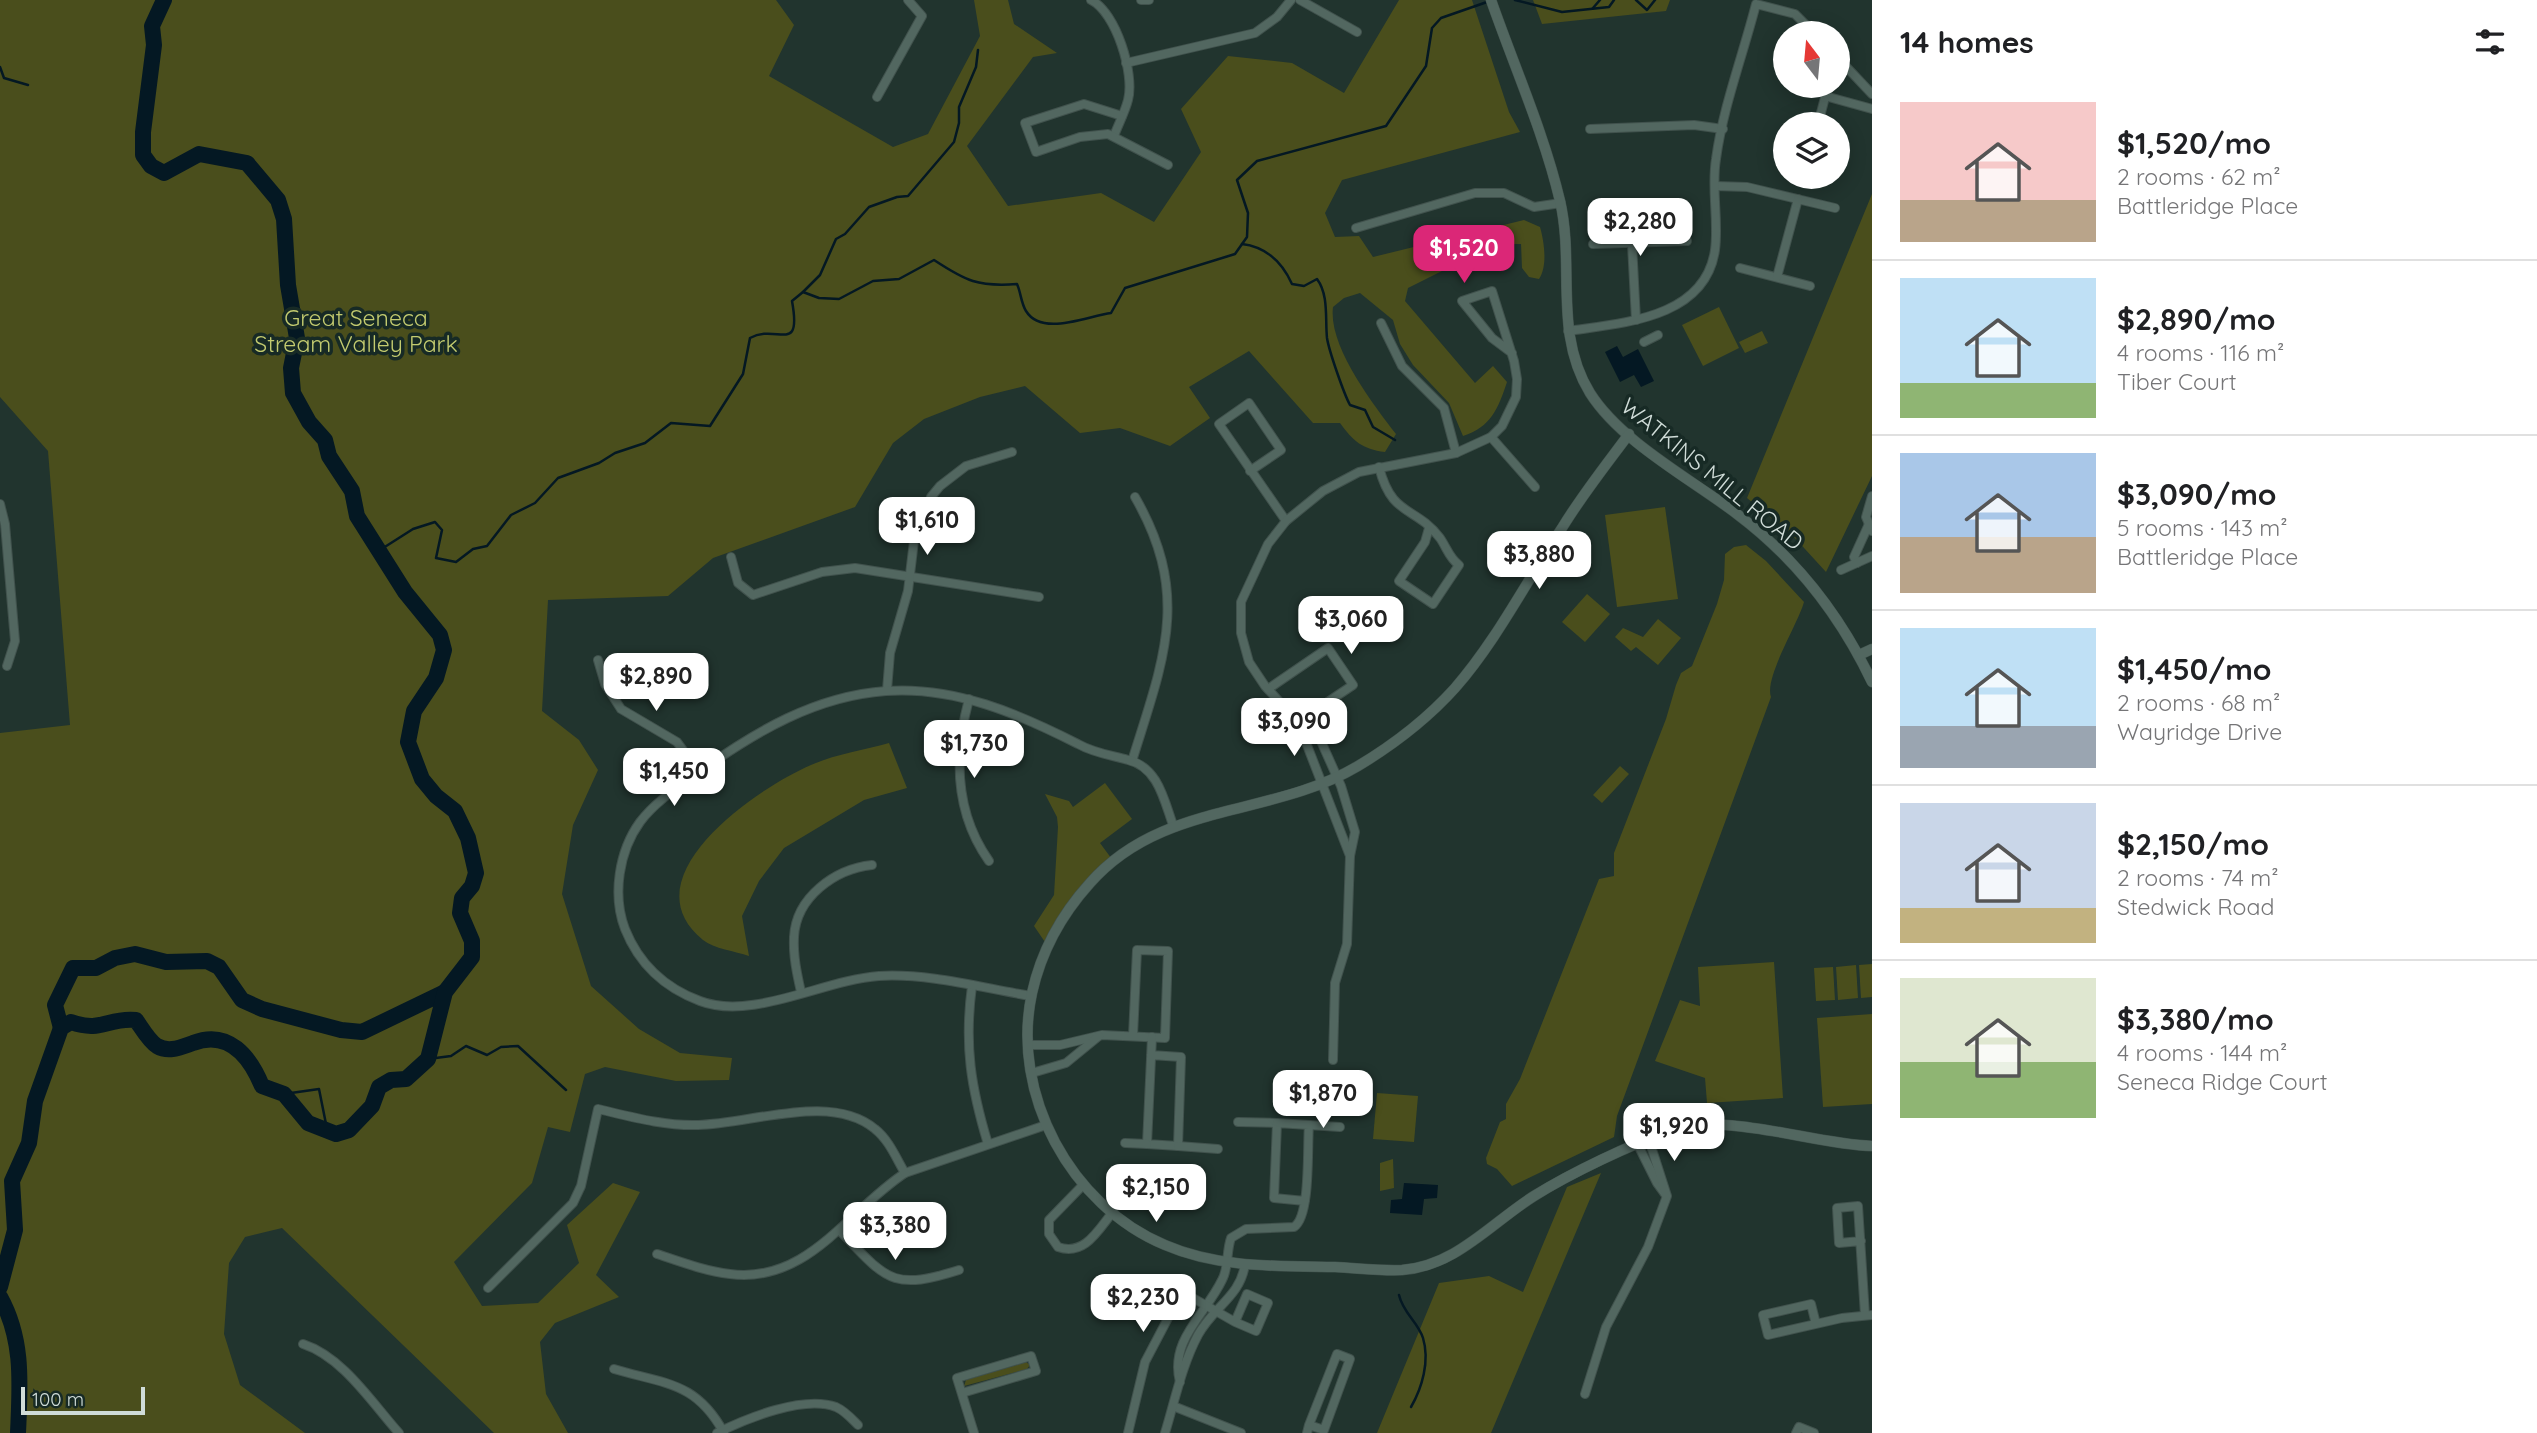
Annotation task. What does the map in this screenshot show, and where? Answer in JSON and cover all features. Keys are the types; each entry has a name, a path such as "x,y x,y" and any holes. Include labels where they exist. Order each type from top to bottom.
{"street":[{"path":"877,97 922,16 908,0"},
{"path":"1141,0 1149,0"},
{"path":"1126,62 1255,33 1277,17 1291,0"},
{"path":"1300,0 1357,32"},
{"name":"WATKINS MILL ROAD","path":"1491,0 1561,202 1567,331 1576,363 1590,392 1602,410 1629,434 1779,548 1826,601 1872,682"},
{"path":"1095,1 1121,43 1126,62 1128,99 1114,136"},
{"path":"1567,331 1636,320 1677,304 1693,293 1704,277 1715,251 1716,156 1756,4 1794,14 1801,21"},
{"path":"1850,71 1872,94"},
{"path":"1832,98 1872,109"},
{"path":"1122,116 1084,104 1068,106 1025,123 1036,152 1097,133 1114,136 1168,165"},
{"path":"1590,129 1686,125 1723,129"},
{"path":"1715,186 1747,187 1835,208"},
{"path":"1356,228 1475,193 1504,193 1534,207 1561,202"},
{"path":"1777,277 1798,199"},
{"path":"1593,244 1687,241"},
{"path":"1632,244 1636,320"},
{"path":"1740,268 1810,286"},
{"path":"1350,856 1298,722 1268,689 1249,662 1242,645 1240,617 1247,585 1268,544 1286,521 1340,480 1379,467 1456,453 1491,437 1510,413 1516,397 1512,353 1492,291 1462,301 1492,338 1512,353"},
{"path":"1381,323 1402,366 1444,408 1456,453"},
{"path":"1644,342 1658,335"},
{"path":"1250,471 1281,450 1249,404 1219,424 1250,471 1286,521"},
{"path":"1629,434 1566,521 1480,654 1454,689 1402,737 1337,777 1173,825 1138,844 1089,884 1063,919 1049,945 1031,996 1029,1045 1032,1073 1046,1125 1066,1163 1083,1185 1112,1213 1160,1244 1192,1256 1227,1263 1402,1270 1427,1266 1463,1250 1540,1192 1649,1140 1684,1127 1720,1124 1817,1141 1872,1146"},
{"path":"1491,437 1535,487"},
{"path":"887,691 890,653 911,575 914,541 922,515 940,486 966,466 1012,452"},
{"path":"1379,467 1393,501 1429,528 1440,538 1451,559 1460,565 1433,604 1399,581 1425,542 1429,528"},
{"path":"1857,563 1854,557 1870,528 1867,509 1872,496"},
{"path":"1132,761 1168,638 1167,584 1162,555 1151,524 1135,497"},
{"path":"0,504 5,524 15,641 7,666"},
{"path":"1841,570 1872,556"},
{"path":"731,557 738,583 753,595 822,572 841,569 911,575 1038,597"},
{"path":"1268,689 1328,648 1353,685 1298,722"},
{"path":"1859,655 1872,649"},
{"path":"598,660 605,684 621,709 677,742 699,772"},
{"path":"1031,996 893,976 853,979 761,1003 728,1007 702,1002 655,975 629,938 621,917 619,880 633,834 641,821 670,792 741,741 782,719 839,700 887,691 969,699 1012,712 1097,754 1132,761 1151,773 1173,825"},
{"path":"969,699 960,743 960,788 969,823 989,862"},
{"path":"1298,722 1308,725 1320,739 1337,777 1355,832 1350,856 1346,944 1335,983 1333,1060"},
{"path":"801,992 794,955 794,934 798,918 812,896 827,882 850,868 872,865"},
{"path":"1029,1045 1060,1045 1101,1035 1165,1038 1168,951 1137,950 1133,1036"},
{"path":"972,986 968,1041 970,1073 988,1144"},
{"path":"1032,1073 1066,1063 1101,1035"},
{"path":"1147,1144 1152,1037"},
{"path":"1151,1055 1181,1057 1178,1146"},
{"path":"488,1288 573,1203 581,1186 598,1109 657,1123 699,1125 820,1111 842,1112 876,1129 905,1173"},
{"path":"1238,1122 1340,1127"},
{"path":"1277,1123 1274,1198 1305,1201"},
{"path":"657,1254 708,1270 753,1276 773,1272 818,1249 887,1185 905,1173 1046,1125"},
{"path":"1180,1382 1177,1367 1183,1341 1224,1278 1231,1238 1237,1232 1257,1227 1294,1227 1303,1217 1308,1125"},
{"path":"1585,1394 1606,1327 1648,1248 1667,1196 1649,1140"},
{"path":"1125,1143 1218,1149"},
{"path":"1638,1145 1657,1183 1667,1196"},
{"path":"1083,1185 1049,1220 1049,1234 1058,1247 1075,1250 1084,1246 1112,1213"},
{"path":"1816,1324 1811,1304 1763,1315 1768,1335 1869,1315 1858,1206 1837,1208 1839,1243 1861,1241"},
{"path":"839,1230 874,1266 891,1277 908,1282 959,1270"},
{"path":"1165,1433 1191,1349 1215,1312 1240,1287 1245,1264"},
{"path":"1128,1433 1145,1362 1176,1303 1193,1298 1215,1312 1235,1322 1256,1331 1268,1303 1247,1294 1235,1322"},
{"path":"303,1344 334,1361 399,1433"},
{"path":"1337,1354 1350,1359 1324,1430 1308,1429 1337,1354"},
{"path":"962,1393 1036,1371 1031,1356 957,1378 974,1433"},
{"path":"614,1369 666,1380 692,1393 710,1410 721,1432 765,1413 811,1404 833,1406 858,1424"},
{"path":"1173,1406 1241,1433"},
{"path":"1796,1433 1799,1427 1814,1433"}],"green space":[{"name":"Great Seneca Stream Valley Park","path":"0,0 776,0 794,25 769,76 893,147 928,134 980,36 974,0 1008,0 1014,24 1057,53 1033,57 967,146 1008,206 1101,193 1154,222 1201,152 1181,109 1228,56 1292,63 1344,93 1399,0 1472,0 1509,112 1520,132 1342,180 1325,213 1335,237 1359,236 1373,257 1524,220 1540,227 1544,267 1539,279 1529,277 1522,268 1521,244 1504,244 1499,239 1495,251 1476,256 1470,265 1444,270 1408,288 1405,301 1475,383 1493,366 1507,382 1492,416 1480,428 1463,436 1449,403 1413,365 1400,344 1393,320 1360,293 1344,298 1333,307 1333,322 1354,374 1396,434 1385,452 1359,443 1340,423 1313,423 1249,351 1189,387 1210,418 1170,446 1120,428 1080,433 1025,386 980,397 924,419 893,443 855,507 713,558 668,596 548,600 542,711 579,740 598,770 573,825 562,894 591,986 639,1029 680,1053 732,1058 729,1080 676,1081 605,1067 585,1074 570,1132 548,1127 532,1183 454,1262 482,1306 538,1303 579,1263 567,1225 613,1183 640,1192 596,1275 619,1297 555,1323 540,1342 546,1394 568,1433 494,1433 282,1228 245,1237 229,1263 224,1334 240,1385 305,1433 0,1433 0,733 70,725 48,451 0,397"},
{"path":"1533,0 1670,0 1666,11 1542,24"},
{"path":"1872,194 1872,476 1826,572 1794,537 1747,498"},
{"path":"1719,307 1739,348 1703,366 1682,325"},
{"path":"1762,331 1768,343 1745,353 1739,342"},
{"path":"1665,507 1678,599 1617,607 1605,515"},
{"path":"1746,545 1766,561 1804,602 1772,677 1771,697 1617,1116 1614,1137 1512,1186 1497,1169 1487,1164 1486,1158 1500,1122 1506,1119 1506,1104 1520,1079 1599,879 1614,876 1614,853 1666,719 1676,685 1681,673 1692,666 1717,604 1724,580 1725,554 1734,547"},
{"path":"1587,594 1610,614 1585,642 1562,622"},
{"path":"1658,619 1681,638 1658,665 1636,647 1631,651 1615,637 1623,628 1643,637"},
{"path":"889,743 907,788 864,800 784,848 759,881 742,916 749,956 719,948 703,940 683,916 680,890 689,863 708,838 733,814 788,777 830,758"},
{"path":"1620,766 1629,774 1602,803 1593,795"},
{"path":"1105,783 1132,819 1100,843 1114,862 1095,878 1047,945 1034,926 1054,895 1058,827 1057,817 1045,794 1069,801 1073,807"},
{"path":"1774,962 1783,1098 1707,1103 1705,1078 1655,1061 1680,1000 1700,1006 1698,967"},
{"path":"1872,964 1872,997 1861,998 1859,965"},
{"path":"1856,965 1858,998 1838,1000 1836,967"},
{"path":"1833,967 1835,1000 1816,1001 1814,968"},
{"path":"1872,1014 1872,1104 1823,1107 1817,1018"},
{"path":"1377,1093 1418,1096 1414,1142 1373,1139"},
{"path":"1393,1159 1394,1188 1380,1191 1380,1163"},
{"path":"1601,1173 1491,1433 1377,1433 1439,1283 1489,1276 1523,1292 1567,1187"},
{"path":"1026,1362 1030,1365 1027,1369 964,1386 966,1380"}],"water":[{"path":"1617,346 1623,357 1638,349 1654,381 1641,387 1634,375 1620,382 1605,352"},
{"path":"1404,1183 1438,1185 1437,1198 1424,1199 1422,1215 1390,1213 1391,1200 1402,1199"}],"waterway":[{"path":"0,1287 15,1230 12,1181 29,1143 35,1101 61,1028 71,1022 90,1026 136,1020 151,1041 162,1048 175,1049 206,1040 227,1043 244,1056 262,1086 284,1094 308,1123 336,1134 349,1130 372,1106 379,1087 391,1080 406,1079 428,1059 445,992 472,957 472,941 460,913 462,898 472,886 476,873 468,838 455,811 436,796 422,779 408,742 414,711 436,678 444,650 440,635 405,592 357,516 352,491 329,456 325,440 309,422 293,393 291,368 297,338 288,285 284,219 278,200 247,163 199,154 164,173 151,166 143,155 143,132 154,45 152,26 164,0"},
{"path":"1515,0 1562,12 1609,7 1614,0"},
{"path":"1593,8 1600,0"},
{"path":"1636,0 1647,10 1655,0"},
{"path":"380,550 413,529 435,522 442,530 436,558 456,562 473,549 487,546 511,515 535,503 558,478 645,443 671,423 710,426 743,374 750,338 760,334 790,333 794,318 792,301 803,292 819,298 839,299 873,281 899,279 934,260 973,281 1017,284 1024,308 1033,319 1043,323 1066,323 1111,313 1125,288 1235,254 1247,237 1248,213 1237,180 1257,161 1386,126 1426,66 1432,28 1441,18 1487,2"},
{"path":"803,292 820,275 836,239 845,234 869,207 908,196 954,142 959,123 959,107 976,67 978,50"},
{"path":"0,67 4,78 28,85"},
{"path":"1242,244 1259,248 1273,257 1292,284 1304,286 1317,279 1325,300 1328,344 1350,405 1365,410 1373,427 1395,440"},
{"path":"61,1028 55,1005 73,968 96,968 115,958 135,954 166,962 207,961 219,967 242,1000 262,1009 341,1030 362,1032 445,992"},
{"path":"428,1059 451,1056 466,1046 487,1055 501,1047 518,1046 566,1090"},
{"path":"284,1094 319,1089 327,1129"},
{"path":"1399,1295 1421,1332 1426,1356 1424,1374 1411,1407"},
{"path":"0,1297 8,1313 17,1346 20,1380 18,1433"}]}
